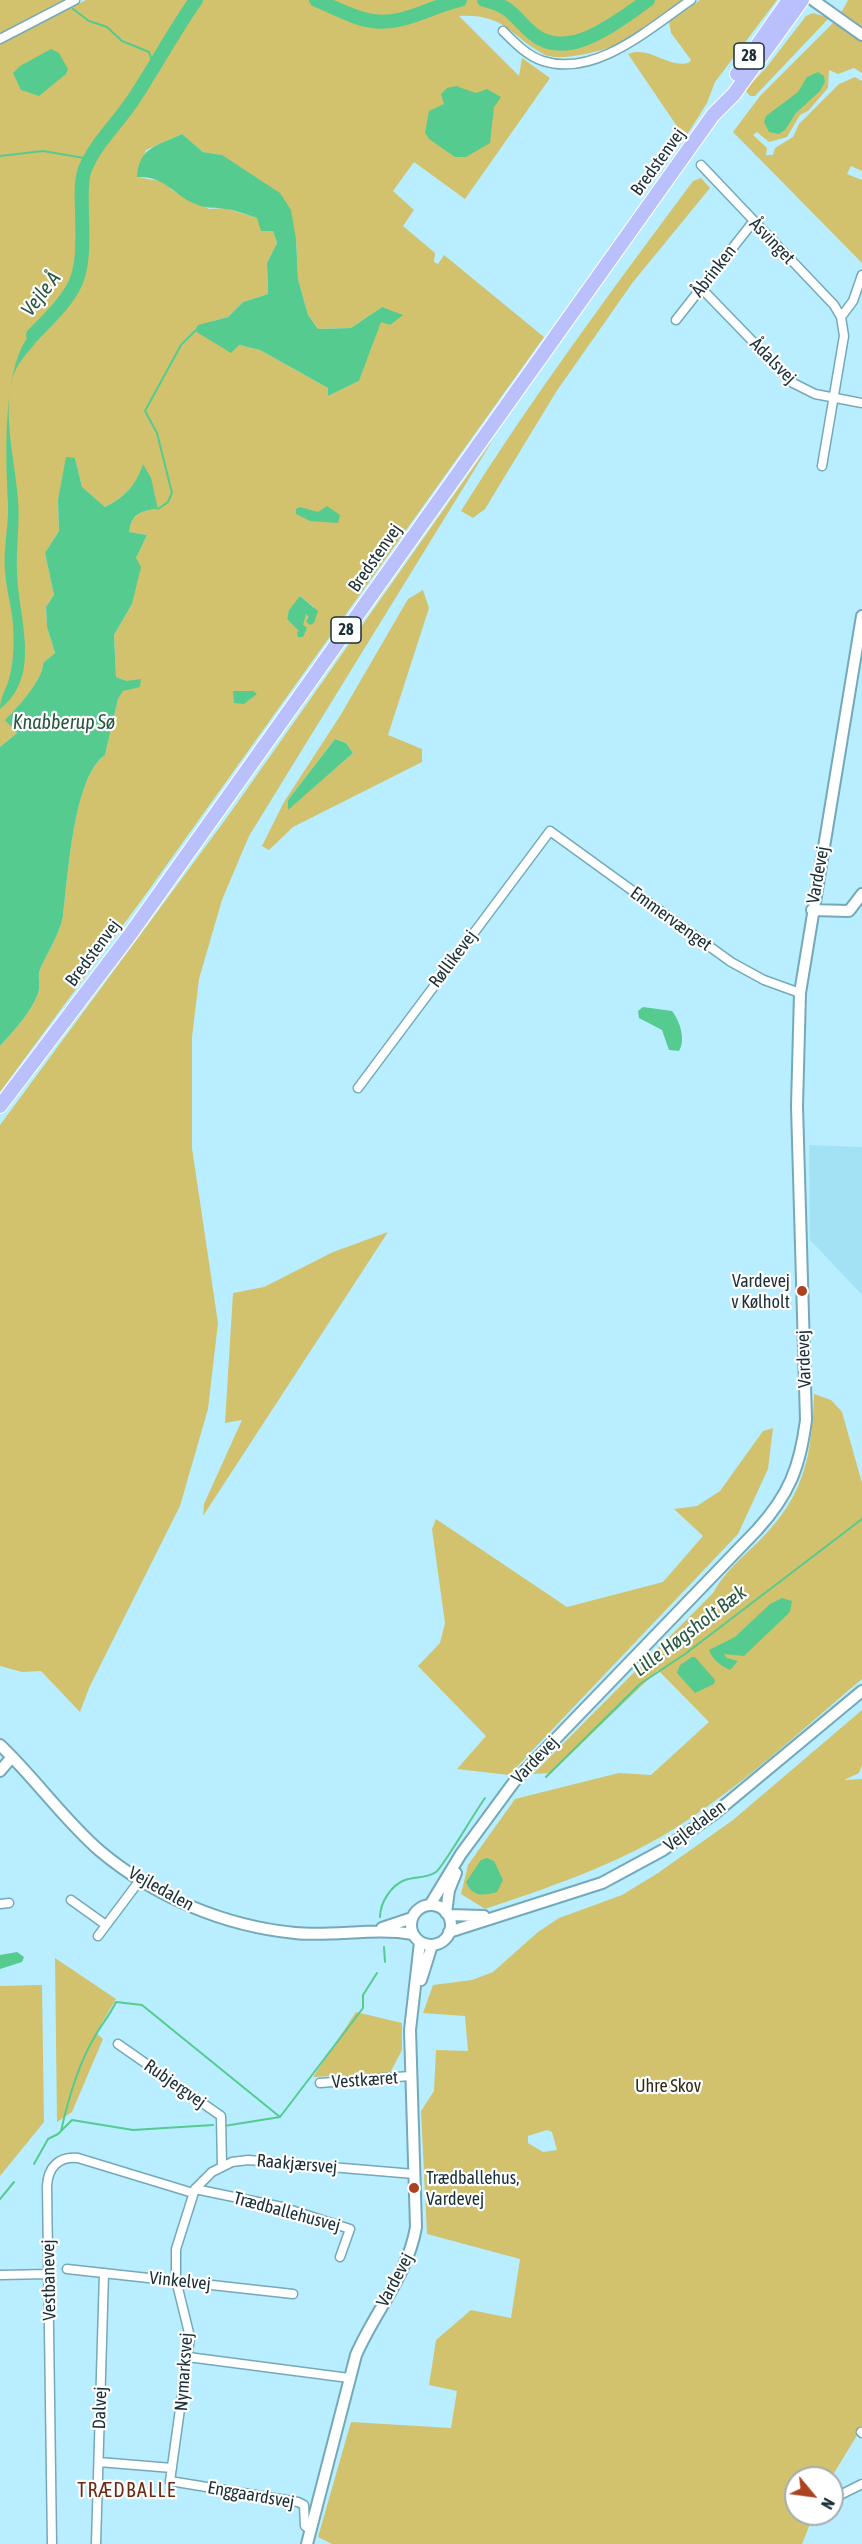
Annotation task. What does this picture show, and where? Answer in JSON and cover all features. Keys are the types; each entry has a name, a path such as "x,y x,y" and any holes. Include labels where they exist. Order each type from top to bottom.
{"highway":[{"name":"Bredstenvej","path":"0,1106 129,936 713,115 725,91 789,0"},
{"name":"Bredstenvej","path":"713,115 734,94 802,0"}],"street":[{"path":"0,39 75,0"},
{"path":"503,31 531,56 543,61 569,65 620,51 691,0"},
{"path":"813,0 862,35"},
{"name":"Åsvinget","path":"701,165 834,305 841,317"},
{"name":"Åbrinken","path":"676,320 753,222"},
{"path":"822,466 844,336 841,317 853,301 862,275"},
{"name":"Ådalsvej","path":"701,288 794,383 815,394 862,403"},
{"name":"Vardevej","path":"430,1905 472,1838 513,1782 772,1514 795,1476 802,1450 806,1420 797,1106 800,993 862,616"},
{"name":"Emmervænget","path":"550,831 731,962 764,981 800,993"},
{"name":"Røllikevej","path":"358,1088 550,831"},
{"path":"812,910 849,910 862,894"},
{"name":"Vejledalen","path":"449,1932 502,1914 543,1904 602,1883 663,1850 714,1814 862,1691"},
{"name":"Vejledalen","path":"0,1745 99,1850 140,1880 174,1899 233,1922 296,1934 370,1932 416,1938"},
{"path":"0,1771 12,1757"},
{"name":"Vardevej","path":"447,1914 449,1890 472,1838"},
{"path":"98,1936 140,1880"},
{"path":"71,1900 106,1925"},
{"path":"430,1905 447,1914 449,1932 440,1942 432,1945 416,1938 412,1918 419,1909 430,1905"},
{"name":"Vejledalen","path":"447,1914 465,1917 502,1914"},
{"name":"Vejledalen","path":"370,1932 412,1918"},
{"name":"Vardevej","path":"307,2544 349,2378 366,2332 399,2279 410,2254 416,2227 410,2076 416,1938"},
{"name":"Vardevej","path":"413,2006 432,1945"},
{"name":"Rubjergvej","path":"118,2044 220,2116 222,2166"},
{"name":"Vestkæret","path":"320,2083 410,2076"},
{"name":"Vestbanevej","path":"52,2544 47,2177 50,2170 62,2159 69,2157 194,2191"},
{"name":"Raakjærsvej","path":"194,2191 212,2172 222,2166 248,2160 414,2174"},
{"name":"Trædballehusvej","path":"194,2191 282,2207 350,2229 340,2257"},
{"name":"Nymarksvej","path":"170,2481 188,2357 188,2323 176,2280 176,2249 194,2191"},
{"name":"Vinkelvej","path":"67,2269 293,2294"},
{"name":"Dalvej","path":"96,2544 104,2273"},
{"path":"0,2275 49,2274"},
{"path":"188,2357 349,2378"},
{"path":"99,2462 172,2468"},
{"name":"Enggaardsvej","path":"170,2481 298,2502 304,2505 305,2526 311,2531"},
{"path":"844,2493 862,2484"}],"shaded area":[{"path":"809,1145 862,1147 862,1295 810,1240"}],"green space":[{"path":"0,0 68,0 0,35"},
{"path":"86,0 683,0 623,42 595,52 560,57 543,54 497,22 487,18 459,16 519,76 522,58 550,78 465,199 414,162 393,191 414,210 403,226 435,253 434,262 438,264 444,255 544,337 143,898 0,1092 0,1046 23,1019 37,996 40,970 57,936 63,916 70,854 79,805 94,766 105,755 118,699 127,681 116,677 114,635 132,604 136,558 147,535 128,532 132,521 138,515 158,509 143,465 137,479 128,490 105,507 82,487 75,458 58,500 59,531 45,553 54,595 46,607 47,627 55,653 43,663 35,685 6,720 17,733 0,747 0,43","holes":["182,134 203,152 222,155 296,239 298,279 308,315 318,329 351,328 382,307 376,335 359,381 328,396 328,388 260,350 239,345 213,321 228,317 243,302 268,294 267,263 277,243 273,231 257,218 225,208 209,209 172,190 165,182 137,177 146,150","300,596 314,607 310,617 306,614 300,630 287,619 290,608 294,607"]},
{"path":"700,0 777,0 715,82 707,103 685,138 628,54 643,52 681,64 688,63 691,60 671,33 669,22"},
{"path":"848,0 862,0 862,28 841,13"},
{"path":"813,13 829,18 755,96 750,96 745,90 766,68 806,16"},
{"path":"834,22 862,41 862,73 854,68 838,74 829,70 828,88 808,111 800,115 787,137 769,142 757,132 753,135 767,148 766,155 773,155 775,148 793,137 799,124 839,84 855,77 862,81 862,171 851,166 847,174 862,180 862,263 733,132 760,96"},
{"path":"701,178 710,188 633,282 556,392 485,509 473,518 461,511 574,344 693,181"},
{"path":"494,438 249,836 222,900 199,979 192,1037 192,1148 218,1323 208,1409 180,1506 89,1688 80,1712 41,1671 22,1672 0,1666 0,1125 228,816"},
{"path":"423,590 429,608 388,735 422,749 422,762 293,827 269,850 262,846 284,802 340,716 408,599","holes":["335,739 346,743 353,753 288,809 288,800"]},
{"path":"388,1232 203,1516 204,1504 242,1420 225,1423 233,1293 264,1287 333,1252"},
{"path":"814,1394 831,1400 842,1412 862,1483 862,1679 720,1797 669,1832 647,1844 579,1875 485,1909 461,1894 468,1865 515,1799 619,1773 651,1775 709,1722 658,1670 551,1773 533,1774 713,1593 729,1571 776,1522 797,1489 803,1472 811,1436"},
{"path":"773,1428 768,1469 738,1534 509,1775 457,1769 486,1736 418,1666 440,1643 445,1623 432,1529 436,1519 567,1607 663,1582 703,1536 674,1509 697,1506 720,1491 763,1431"},
{"name":"Uhre Skov","path":"862,1710 862,1765 859,1773 844,1780 862,1779 862,2427 838,2466 784,2466 784,2526 809,2526 802,2544 332,2544 318,2537 351,2422 451,2428 457,2391 429,2385 436,2340 471,2310 511,2318 520,2259 427,2234 421,2111 434,2091 436,2050 468,2051 465,2016 423,2013 433,1985 472,1980 493,1972 538,1932 559,1918 622,1895 658,1873 733,1820","holes":["547,2130 552,2132 557,2150 543,2152 528,2143 528,2136"]},
{"path":"55,1958 116,1999 96,2033 103,2039 72,2112 57,2122"},
{"path":"42,1985 44,2122 0,2176 0,1986"},
{"path":"356,2012 402,2023 402,2050 390,2073 313,2077"}],"water":[{"path":"51,49 59,53 68,69 66,74 39,96 21,90 13,73 20,66"},
{"path":"818,72 824,76 825,82 820,91 796,113 785,130 779,134 769,132 764,122 766,116 798,92 807,77"},
{"path":"456,86 476,93 487,89 501,97 494,107 490,143 466,157 455,157 429,139 425,133 429,111 444,104 441,94 447,88"},
{"path":"182,134 203,152 222,155 280,193 291,210 296,239 298,279 308,315 318,329 351,328 382,307 403,315 390,325 381,322 359,381 328,396 328,388 260,350 239,345 231,353 195,331 198,325 228,317 243,302 268,294 267,263 277,243 273,231 261,231 257,218 230,210 198,205 163,183 137,177 142,159 151,148"},
{"path":"45,323 40,337 19,364 12,379 20,352 30,334"},
{"path":"9,397 9,424 18,499 17,572 25,663 21,680 13,695 0,709 10,675 14,638 5,562"},
{"name":"Knabberup Sø","path":"66,457 75,458 82,487 105,507 129,490 143,464 151,478 158,509 138,514 130,526 129,532 147,535 136,558 141,567 132,604 114,635 116,677 127,681 141,679 140,687 123,691 118,699 105,755 94,766 79,805 70,854 63,916 57,936 40,970 37,996 23,1019 0,1046 0,747 17,733 5,720 35,685 43,663 55,653 47,627 46,607 54,595 45,553 59,531 58,500"},
{"path":"327,506 340,515 338,523 310,521 296,514 296,509 300,507 318,512"},
{"path":"300,596 318,611 314,623 310,625 306,621 309,617 306,614 303,625 307,628 303,637 298,637 297,632 299,631 287,619 289,610"},
{"path":"233,691 253,691 257,694 244,704 234,703"},
{"path":"335,739 346,743 353,753 288,810 288,800"},
{"path":"643,1007 672,1011 681,1031 682,1042 679,1051 669,1050 662,1030 639,1018 638,1011"},
{"path":"782,1598 792,1601 790,1612 744,1656 724,1654 727,1658 738,1661 730,1670 715,1659 709,1650 735,1637 770,1604"},
{"path":"695,1657 715,1680 714,1684 695,1693 677,1673 680,1665"},
{"path":"487,1858 494,1861 503,1880 497,1892 475,1893 466,1882 481,1860"},
{"path":"17,1952 24,1957 22,1962 0,1969 0,1955"}],"waterway":[{"name":"Vejle Å","path":"33,335 70,294 80,270 82,180 85,169 102,141 135,97 196,0"},
{"name":"Vejle Å","path":"316,0 359,18 384,22 406,18 460,0"},
{"name":"Vejle Å","path":"484,0 506,9 532,33 546,41 561,44 593,36 648,0"},
{"path":"73,9 89,21 107,27 122,41 149,52 154,66"},
{"path":"0,156 43,151 90,159"},
{"path":"158,509 168,502 172,493 157,433 145,411 181,345 195,331"},
{"name":"Lille Høgsholt Bæk","path":"546,1777 640,1684 685,1654 862,1519"},
{"name":"Lille Høgsholt Bæk","path":"380,1917 384,1900 395,1886 409,1879 432,1874 440,1868 485,1798"},
{"name":"Lille Høgsholt Bæk","path":"384,1947 385,1962"},
{"name":"Lille Høgsholt Bæk","path":"224,2126 280,2117 363,2008 363,1995 377,1973"},
{"path":"61,2131 78,2071 88,2048 116,2002 142,2005 280,2117"},
{"name":"Lille Høgsholt Bæk","path":"34,2164 48,2139 58,2134 72,2120 133,2130 213,2125"},
{"name":"Lille Høgsholt Bæk","path":"0,2199 14,2182"}],"place":[{"name":"Vardevej v Kølholt","path":"802,1291"},
{"name":"Trædballehus, Vardevej","path":"414,2188"}],"district":[{"name":"TRÆDBALLE","path":"127,2491"}]}
